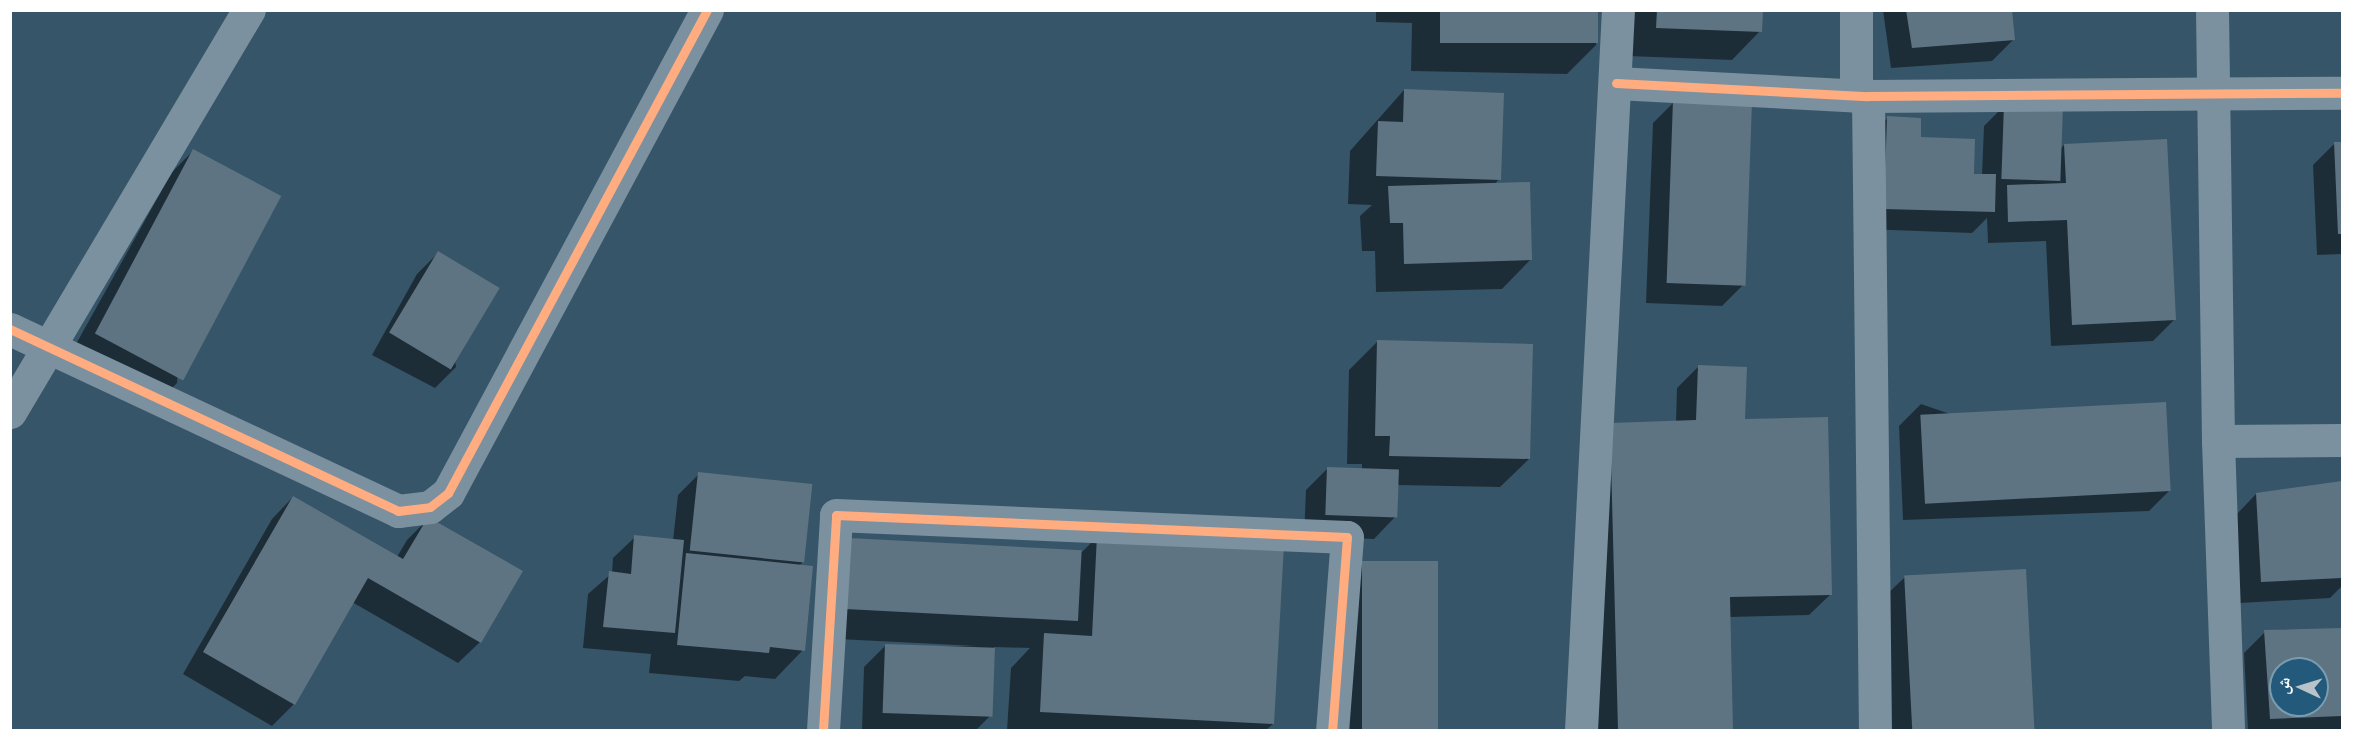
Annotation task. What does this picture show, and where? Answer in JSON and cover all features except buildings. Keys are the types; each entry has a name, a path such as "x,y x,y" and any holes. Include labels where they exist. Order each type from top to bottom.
{"street":[{"path":"10,412 46,347 210,83 249,10"},
{"path":"10,329 398,511 430,507 448,493 707,10"},
{"path":"1581,730 1618,10"},
{"path":"1856,10 1862,96 1875,730"},
{"path":"2212,10 2211,93 2218,441 2229,730"},
{"path":"1616,83 1862,96 2343,93"},
{"path":"2218,441 2343,440"},
{"path":"824,730 836,515 1347,537 1332,730"}],"cycle path":[{"path":"10,329 398,511 430,507 448,493 707,10"},
{"path":"1616,83 1868,96 2342,93"},
{"path":"823,730 836,515 1347,537 1332,730"}]}
